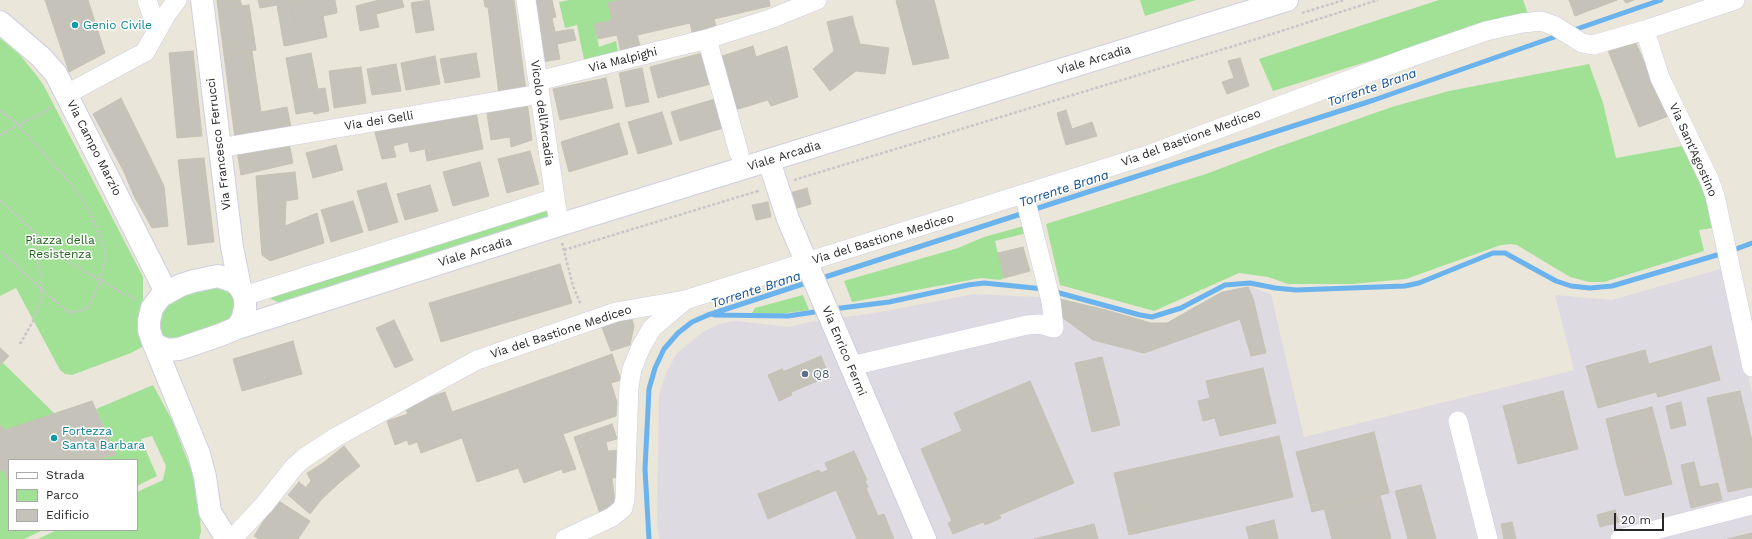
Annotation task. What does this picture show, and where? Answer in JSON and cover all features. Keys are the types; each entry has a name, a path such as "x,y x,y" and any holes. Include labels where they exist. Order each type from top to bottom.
{"street":[{"path":"147,0 157,30"},
{"path":"60,100 145,52 150,46 157,30 177,0"},
{"name":"Via Francesco Ferrucci","path":"202,0 232,247 243,293"},
{"name":"Vicolo dell'Arcadia","path":"526,0 560,234"},
{"name":"Via Malpighi","path":"539,87 707,39 770,19 817,0"},
{"name":"Viale Arcadia","path":"237,328 282,313 560,234 769,161 1287,0"},
{"path":"1645,30 1735,0"},
{"name":"Via del Bastione Mediceo","path":"232,539 259,510 294,467 304,458 336,437 476,360 630,309 685,300 808,267 1025,199 1151,154 1408,58 1486,32 1522,23 1536,21 1547,22 1588,45 1645,30"},
{"name":"Via Campo Marzio","path":"0,22 41,57 56,74 60,100 166,292"},
{"name":"Via Sant'Agostino","path":"1645,30 1660,78 1709,179 1715,196 1752,367"},
{"path":"707,39 739,153"},
{"name":"Via dei Gelli","path":"219,148 539,87"},
{"name":"Via Enrico Fermi","path":"769,161 783,207 925,539"},
{"path":"243,293 555,198"},
{"path":"851,366 1027,325 1039,324 1054,328 1051,301 1025,199"},
{"path":"227,539 210,512 205,477 199,454 149,330 149,321 152,308 166,292 194,281 218,276 233,281 243,293 282,313"},
{"path":"156,345 163,349 172,350 191,346 237,328 243,318 243,293"},
{"path":"565,539 612,517 623,508 625,499 629,386 632,369 641,347 652,328 685,300"},
{"path":"170,379 171,366 176,357 191,346"},
{"path":"1458,421 1488,539"},
{"path":"1620,539 1752,505"}],"path":[{"path":"791,176 793,180 1250,41 1378,0"},
{"path":"0,135 60,100"},
{"path":"0,111 18,125 74,187 90,213 102,242 105,260 100,281 89,306 79,312 67,311 41,289 0,250"},
{"path":"564,250 758,191 756,186"},
{"path":"0,200 34,234 56,252 100,281 152,308"},
{"path":"20,344 37,313 41,298 40,271 34,234"},
{"path":"560,234 573,286 589,322"}],"shaded area":[{"path":"1724,268 1752,393 1752,539 659,539 657,523 659,396 666,373 677,353 703,332 719,324 735,321 790,327 810,322 881,312 974,294 1056,298 1151,323 1167,323 1222,292 1249,286 1271,294 1304,437 1574,370 1555,295 1612,300"}],"green space":[{"path":"569,0 620,0 609,3 612,20 594,24 599,47 616,41 619,57 585,65 577,25 565,28 559,2"},
{"path":"1140,0 1196,0 1145,16"},
{"path":"1439,0 1523,0 1529,17 1488,24 1273,91 1259,59"},
{"name":"Piazza della Resistenza","path":"0,38 20,55 44,86 143,277 142,347 131,353 72,375 65,374 60,370 16,288 0,296"},
{"path":"1589,64 1603,103 1616,158 1682,146 1711,207 1714,225 1712,228 1699,230 1704,251 1604,282 1589,282 1570,277 1517,245 1511,244 1501,245 1406,279 1352,284 1288,284 1268,277 1239,273 1154,311 1060,285 1046,224 1206,174 1392,107 1449,91"},
{"path":"552,205 550,216 547,219 280,303 271,299 269,295"},
{"path":"1024,226 1027,233 995,241 1004,278 1000,280 981,278 852,302 844,281 958,248 984,237"},
{"path":"207,285 226,289 235,297 234,319 170,341 155,331 166,301"},
{"path":"803,295 809,310 780,314 752,313 755,308"},
{"path":"3,363 55,414 5,430 0,425 0,365"},
{"path":"153,385 172,420 192,472 199,501 201,532 199,539 38,539 55,531 138,531 138,492 163,480 166,466 152,436 141,439 157,476 138,486 138,459 97,459 116,455 96,409"},
{"path":"5,470 6,478 8,478 8,531 41,531 24,539 0,539 0,471"}],"building":[{"name":"Genio Civile","path":"45,0 88,0 105,53 69,72"},
{"path":"217,0 240,0 242,6 218,9"},
{"path":"258,0 290,0 300,43 284,46 277,5 260,8"},
{"path":"290,0 335,0 337,13 323,16 327,37 300,43"},
{"path":"379,0 402,0 404,7 376,14 379,27 360,31 356,6"},
{"path":"429,0 434,30 416,33 411,3"},
{"path":"484,0 514,0 526,91 499,95 488,7 485,7"},
{"path":"535,0 552,0 556,17 552,18 555,32 573,29 576,40 557,44 560,59 542,62"},
{"path":"620,0 769,0 770,6 714,19 717,30 693,36 690,23 637,35 641,49 621,53 617,35 598,39 594,24 612,20 608,3"},
{"path":"934,0 949,58 913,65 896,1"},
{"path":"1569,0 1617,0 1575,16"},
{"path":"1624,0 1634,0 1626,3"},
{"path":"249,5 256,50 224,55 218,9"},
{"path":"852,16 860,44 889,48 885,74 856,71 830,91 813,69 834,51 827,22"},
{"path":"1634,39 1669,116 1639,127 1607,48"},
{"path":"753,46 756,57 787,46 798,97 771,106 768,100 735,110 719,57"},
{"path":"193,51 202,136 177,138 169,53"},
{"path":"252,51 261,112 287,107 291,127 235,138 224,55"},
{"path":"311,53 318,89 325,88 329,111 314,114 313,111 296,114 286,58"},
{"path":"476,53 480,77 445,83 440,59"},
{"path":"702,53 711,84 658,98 650,67"},
{"path":"435,56 440,84 406,90 401,63"},
{"path":"1240,58 1249,86 1227,94 1222,82 1234,78 1228,61"},
{"path":"396,64 401,91 372,95 367,69"},
{"path":"361,67 366,103 334,108 329,71"},
{"path":"642,68 649,102 626,107 619,73"},
{"path":"606,78 613,108 560,120 553,89"},
{"path":"121,98 151,159 124,172 93,114"},
{"path":"715,99 723,128 680,141 671,112"},
{"path":"527,101 532,140 511,147 510,137 491,140 486,107"},
{"path":"1066,110 1072,129 1092,122 1097,136 1066,145 1057,113"},
{"path":"476,112 483,149 427,161 425,149 410,152 408,142 393,146 396,157 382,159 374,129"},
{"path":"662,112 672,144 638,154 628,122"},
{"path":"619,123 628,154 569,172 561,142"},
{"path":"289,143 293,163 241,175 237,151"},
{"path":"336,145 343,170 313,178 306,153"},
{"path":"530,151 539,184 507,193 498,159"},
{"path":"204,158 214,242 188,245 178,160"},
{"path":"151,159 164,186 168,226 152,228 134,196 124,172"},
{"path":"480,162 489,196 453,206 443,172"},
{"path":"295,172 298,199 286,201 285,226 317,213 324,243 270,261 262,255 256,176"},
{"path":"386,183 398,222 369,231 357,191"},
{"path":"430,185 438,211 405,220 397,194"},
{"path":"807,188 811,204 794,209 790,193"},
{"path":"353,201 363,232 331,242 321,210"},
{"path":"768,202 771,217 756,220 752,205"},
{"path":"1023,247 1030,271 1004,278 998,253"},
{"path":"560,264 572,303 441,342 429,303"},
{"path":"1248,287 1253,298 1266,353 1251,356 1240,319 1144,353 1093,340 1063,318 1056,298 1151,323 1167,323 1222,292"},
{"path":"631,315 634,326 630,345 611,351 601,325"},
{"path":"394,320 413,360 395,368 376,328"},
{"path":"293,341 302,374 242,391 233,359"},
{"path":"1711,346 1720,380 1658,397 1656,392 1598,408 1586,366 1645,350 1649,364"},
{"path":"0,348 9,356 0,365"},
{"path":"612,354 621,380 611,383 617,402 616,416 563,434 576,469 563,473 562,469 524,483 518,468 477,482 462,438 421,453 405,406 445,392 452,412"},
{"path":"821,356 829,376 789,393 780,373"},
{"path":"1102,357 1120,425 1092,432 1075,363"},
{"path":"1263,368 1276,423 1220,436 1215,418 1203,421 1198,401 1210,398 1206,381"},
{"path":"782,369 784,372 780,373 789,393 791,392 792,395 779,401 768,375"},
{"path":"1030,381 1074,483 999,515 1001,518 985,525 983,522 953,534 948,523 952,521 921,449 962,431 954,413"},
{"path":"1563,391 1578,449 1518,464 1503,406"},
{"path":"1740,391 1752,441 1752,487 1728,492 1707,398"},
{"name":"Fortezza Santa Barbara","path":"92,401 116,455 97,459 8,459 8,478 6,478 5,470 0,471 0,425 5,430"},
{"path":"1681,402 1686,425 1671,429 1666,406"},
{"path":"1652,407 1664,453 1617,465 1606,419"},
{"path":"408,414 417,442 409,445 407,440 395,445 387,421"},
{"path":"612,424 617,439 606,442 608,451 620,450 623,477 612,478 616,510 600,514 574,437"},
{"path":"1374,432 1389,493 1312,512 1296,452"},
{"path":"1279,436 1293,497 1129,535 1114,473"},
{"path":"344,446 360,466 339,483 323,463"},
{"path":"854,451 867,480 865,481 868,487 866,488 878,516 884,514 894,539 857,539 836,490 768,519 758,494 819,470 821,473 828,470 825,463"},
{"path":"1664,453 1672,484 1625,496 1617,465"},
{"path":"1694,462 1700,487 1718,483 1722,500 1691,508 1681,465"},
{"path":"323,463 339,483 321,500 306,487 311,481 307,473"},
{"path":"299,482 321,500 310,514 288,495"},
{"path":"1421,485 1436,539 1408,539 1395,491"},
{"path":"1380,495 1391,539 1332,539 1324,508"},
{"path":"277,500 310,521 298,539 259,539 254,536"},
{"path":"1615,510 1619,522 1600,527 1597,515"},
{"path":"1274,520 1278,539 1249,539 1246,527"},
{"path":"1512,522 1516,539 1504,539 1501,524"},
{"path":"1094,524 1098,539 1034,539"},
{"path":"1752,533 1752,539 1727,539"}],"waterway":[{"name":"Torrente Brana","path":"1571,31 1661,0"},
{"name":"Torrente Brana","path":"1032,210 1374,100 1560,35"},
{"name":"Torrente Brana","path":"819,279 1024,213"},
{"path":"1736,249 1752,243"},
{"path":"1052,291 1152,317 1181,308 1225,285 1250,283 1296,290 1405,286 1419,283 1493,253 1505,253 1556,281 1571,286 1590,288 1612,286 1717,255"},
{"name":"Torrente Brana","path":"649,539 645,469 649,389 655,368 664,349 678,333 692,322 708,315 809,282"},
{"path":"833,309 889,302 984,283 1044,289"},
{"path":"714,315 788,316 821,311"}],"place":[{"name":"Genio Civile","path":"75,25"},
{"name":"Q8","path":"805,374"},
{"name":"Fortezza Santa Barbara","path":"54,438"}]}
